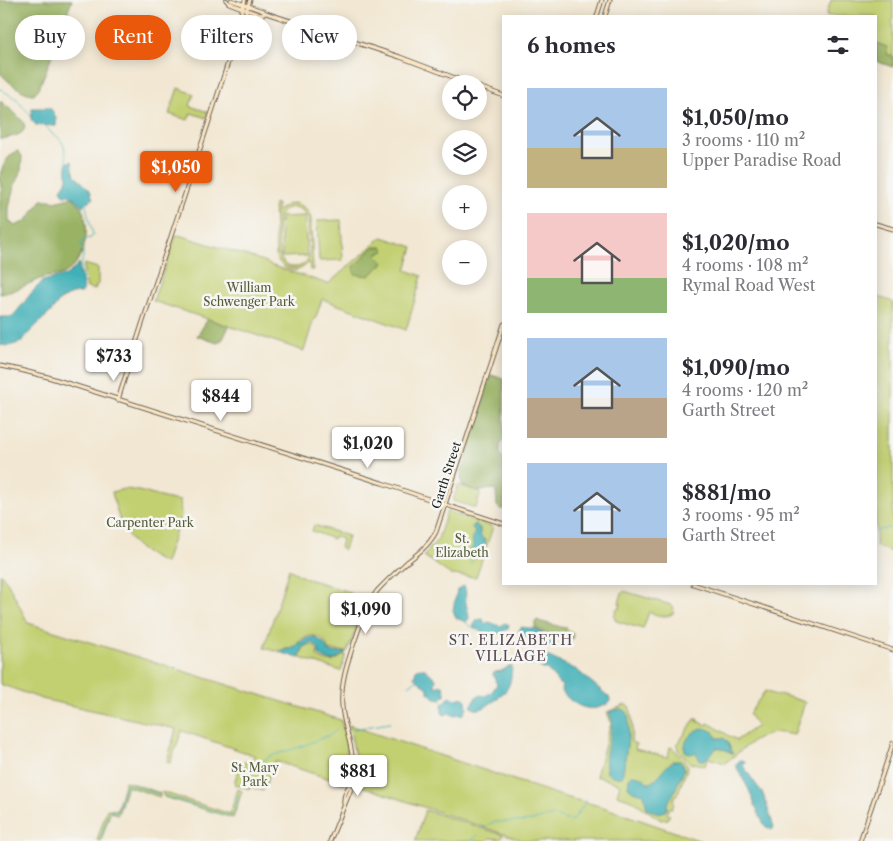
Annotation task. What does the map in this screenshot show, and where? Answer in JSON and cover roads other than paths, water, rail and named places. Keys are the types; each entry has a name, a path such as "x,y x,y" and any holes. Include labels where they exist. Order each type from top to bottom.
{"main road":[{"path":"226,0 228,3 243,6"},
{"path":"231,0 248,8 396,56 447,75"},
{"path":"241,15 245,0"},
{"path":"245,15 250,0"},
{"path":"597,15 602,0"},
{"path":"605,15 610,0"},
{"path":"118,400 229,60"},
{"path":"487,90 502,95"},
{"path":"877,224 893,229"},
{"name":"Garth Street","path":"330,841 351,789 351,750 349,735 343,717 341,699 344,674 352,647 364,614 374,595 396,572 427,545 436,532 502,330"},
{"path":"0,366 31,372 502,523"},
{"path":"696,585 893,650"},
{"path":"860,841 893,743"}],"water":[{"path":"32,108 50,108 55,116 56,126 36,125 31,120"},
{"path":"72,161 75,175 90,190 93,199 85,203 83,207 77,200 64,195 61,189 67,178 68,162"},
{"path":"79,263 79,272 84,287 81,293 72,294 60,300 22,342 9,346 0,345 0,317 12,317 43,281 66,275"},
{"path":"476,523 480,528 480,535 485,540 480,555 470,551 473,546 472,537 475,533 472,527"},
{"path":"464,586 469,617 466,622 456,618 453,610 457,590"},
{"path":"483,619 485,624 490,622 501,626 505,623 509,625 508,629 498,634 481,632 473,627 476,620"},
{"path":"521,627 535,629 553,639 551,648 518,633"},
{"path":"314,637 326,646 328,651 334,653 346,652 332,661 319,655 319,648 313,643 304,646 299,658 279,652 292,648 305,639"},
{"path":"540,655 547,656 577,670 609,697 609,703 592,709 581,707 564,694 561,690 562,685 559,684 547,669 543,669 535,664 521,664"},
{"path":"512,666 508,687 498,699 480,709 471,707 476,697 485,696 492,692 497,684 493,673"},
{"path":"419,668 425,669 436,679 436,687 443,686 445,695 441,699 437,699 428,693 428,688 414,677 416,670"},
{"path":"450,696 456,699 462,697 466,700 467,708 464,714 443,714 442,704"},
{"path":"620,709 627,712 629,723 622,777 618,777 607,773 606,753 612,722 609,712"},
{"path":"703,728 713,731 717,738 724,738 733,754 717,748 705,760 700,760 696,753 689,754 685,751 689,736"},
{"path":"740,760 745,761 743,766 763,794 774,827 772,830 765,826 736,766"},
{"path":"673,761 680,761 685,768 667,804 667,809 659,813 647,809 644,794 633,791 628,787 629,778 632,775 636,775 650,783"}],"waterway":[{"path":"0,89 17,99 31,115"},
{"path":"46,126 62,142 67,165"},
{"path":"81,281 83,279 81,265 83,249 80,244 93,235 86,201"},
{"path":"877,531 893,527"},
{"path":"470,563 478,555"},
{"path":"466,622 473,627"},
{"path":"409,685 417,680"},
{"path":"441,699 445,704"},
{"path":"353,729 390,723"},
{"path":"245,785 249,771 270,756 300,747 332,734 338,728"},
{"path":"100,840 109,812 118,810 125,785 159,794"},
{"path":"165,796 230,817 234,813 239,794"},
{"path":"491,823 531,821 551,816 573,820 586,799"},
{"path":"481,829 490,824"},
{"path":"471,841 478,835"}],"district":[{"name":"ST. ELIZABETH VILLAGE","path":"511,648"}],"park label":[{"name":"William Schwenger Park","path":"249,294"},
{"name":"Carpenter Park","path":"150,522"},
{"name":"St. Elizabeth","path":"462,545"},
{"name":"St. Mary Park","path":"255,774"}]}
